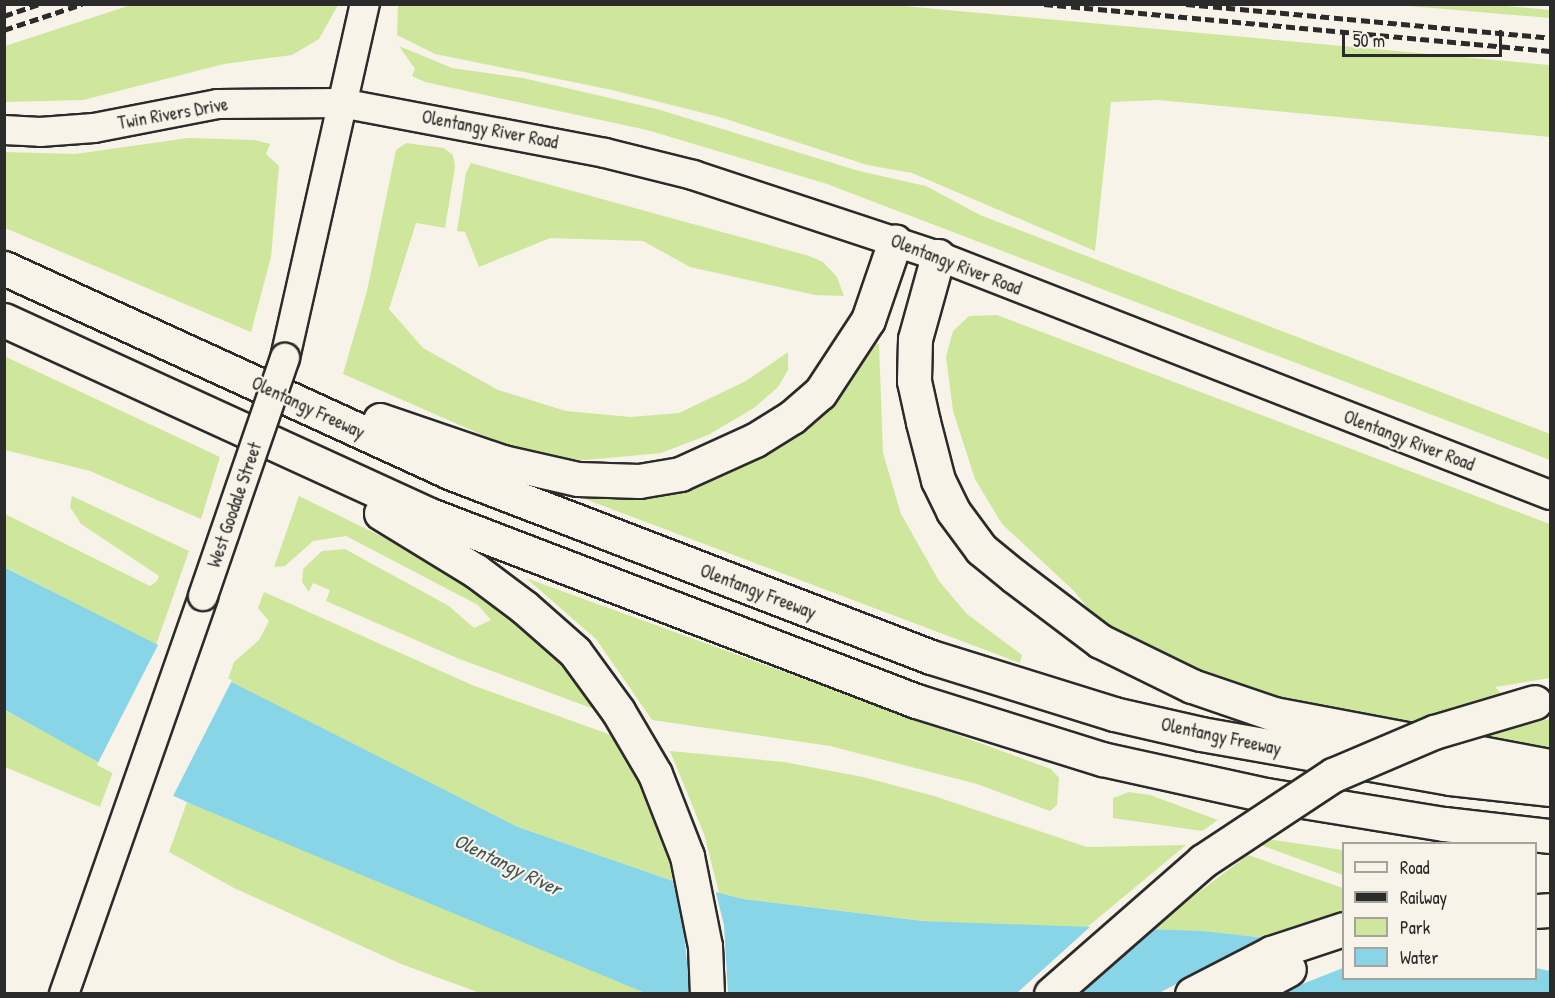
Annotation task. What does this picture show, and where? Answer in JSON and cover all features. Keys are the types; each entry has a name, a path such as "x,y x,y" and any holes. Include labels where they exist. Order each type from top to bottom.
{"highway":[{"path":"203,360 503,462 578,479 639,481 680,474 755,440 792,417 820,393 868,320 895,241"},
{"path":"938,256 915,339 914,381 938,480 953,511 981,549 1100,641 1192,686 1274,714 1551,766"},
{"name":"Olentangy Freeway","path":"4,268 449,472 931,657 1114,714 1201,734 1450,778 1551,789"},
{"path":"4,320 430,515 916,701 1102,759 1266,795 1444,824 1551,836"},
{"path":"184,402 423,537 524,607 575,652 618,711 655,774 687,856 705,946 707,993"},
{"path":"1051,993 1203,861 1333,775 1434,732 1543,701"},
{"path":"1192,993 1271,953 1342,930"},
{"path":"1243,993 1280,973 1342,950"}],"main road":[{"name":"West Goodale Street","path":"64,993 285,358 308,265 341,103 365,4"},
{"name":"Twin Rivers Drive","path":"4,130 40,132 94,128 218,104 341,103"},
{"name":"Olentangy River Road","path":"341,103 530,136 693,175 938,256 1551,495"}],"green space":[{"path":"131,5 338,5 319,39 292,55 224,64 83,100 5,102 5,46"},
{"path":"398,5 893,5 1550,65 1550,137 1158,100 1111,102 1095,251 912,173 867,165 723,118 612,90 435,54 397,35"},
{"path":"1397,5 1496,5 1550,10 1550,18"},
{"path":"399,46 452,68 523,78 657,109 859,171 926,186 980,215 1550,434 1550,460 827,184 647,130 425,82 412,76 415,69"},
{"path":"188,138 255,140 270,144 266,154 279,166 271,257 251,332 5,228 5,152 75,154"},
{"path":"406,143 444,148 453,155 455,167 445,228 416,223 389,309 423,348 498,390 566,411 631,417 679,413 746,381 788,352 788,370 778,387 754,408 708,435 661,453 586,460 557,458 494,440 343,374 367,291 396,150"},
{"path":"471,163 809,256 823,262 837,277 844,296 815,295 690,267 643,241 550,238 479,267 465,232 457,231 466,173"},
{"path":"997,315 1550,524 1550,678 1495,687 1530,724 1550,719 1550,754 1342,719 1209,678 1101,624 1074,591 1002,524 975,479 953,411 946,357 953,331 969,316"},
{"path":"873,343 879,344 883,453 901,514 939,581 967,614 1022,655 1020,663 569,493 675,486"},
{"path":"4,356 220,457 201,519 90,471 5,450"},
{"path":"72,496 189,551 156,645 5,567 5,514 150,586 157,581 159,576 81,524 70,507"},
{"path":"299,496 442,566 507,612 573,672 599,711 457,658 326,601 330,590 313,583 309,592 302,582 303,569 322,551 345,549 449,606 474,628 491,620 478,605 346,536 313,541 285,566 274,567"},
{"path":"526,578 1051,769 1059,778 1057,805 1050,811 977,784 830,746 652,720 596,639"},
{"path":"264,592 472,685 614,736 647,791 664,837 673,881 518,827 227,682 234,662 259,640 269,621 258,608"},
{"path":"4,710 114,769 100,807 5,767"},
{"path":"670,751 784,762 863,777 934,796 1087,847 1186,845 1085,929 923,921 743,899 719,893 704,834"},
{"path":"1129,792 1150,795 1218,820 1202,831 1113,818 1113,798"},
{"path":"187,802 645,993 480,993 401,964 234,888 169,852"},
{"path":"1266,839 1342,850 1342,875 1260,845"},
{"path":"1248,855 1342,888 1342,911 1263,937 1150,929"}],"water":[{"name":"Olentangy River","path":"4,567 518,827 673,881 743,899 923,921 1201,931 1342,946 1342,980 1537,980 1537,968 1550,971 1550,993 645,993 196,806 102,764 5,710"}],"pier":[{"path":"159,643 232,680 170,802 97,765"},
{"path":"672,878 715,889 724,925 728,993 690,993 683,923"},
{"path":"1091,926 1153,926 1078,994 1017,993"},
{"path":"1277,936 1342,943 1342,968 1277,994 1159,993 1237,952"}],"railway":[{"path":"4,16 38,4"},
{"path":"4,30 82,4"},
{"path":"1044,4 1550,51"},
{"path":"1186,4 1550,38"}]}
